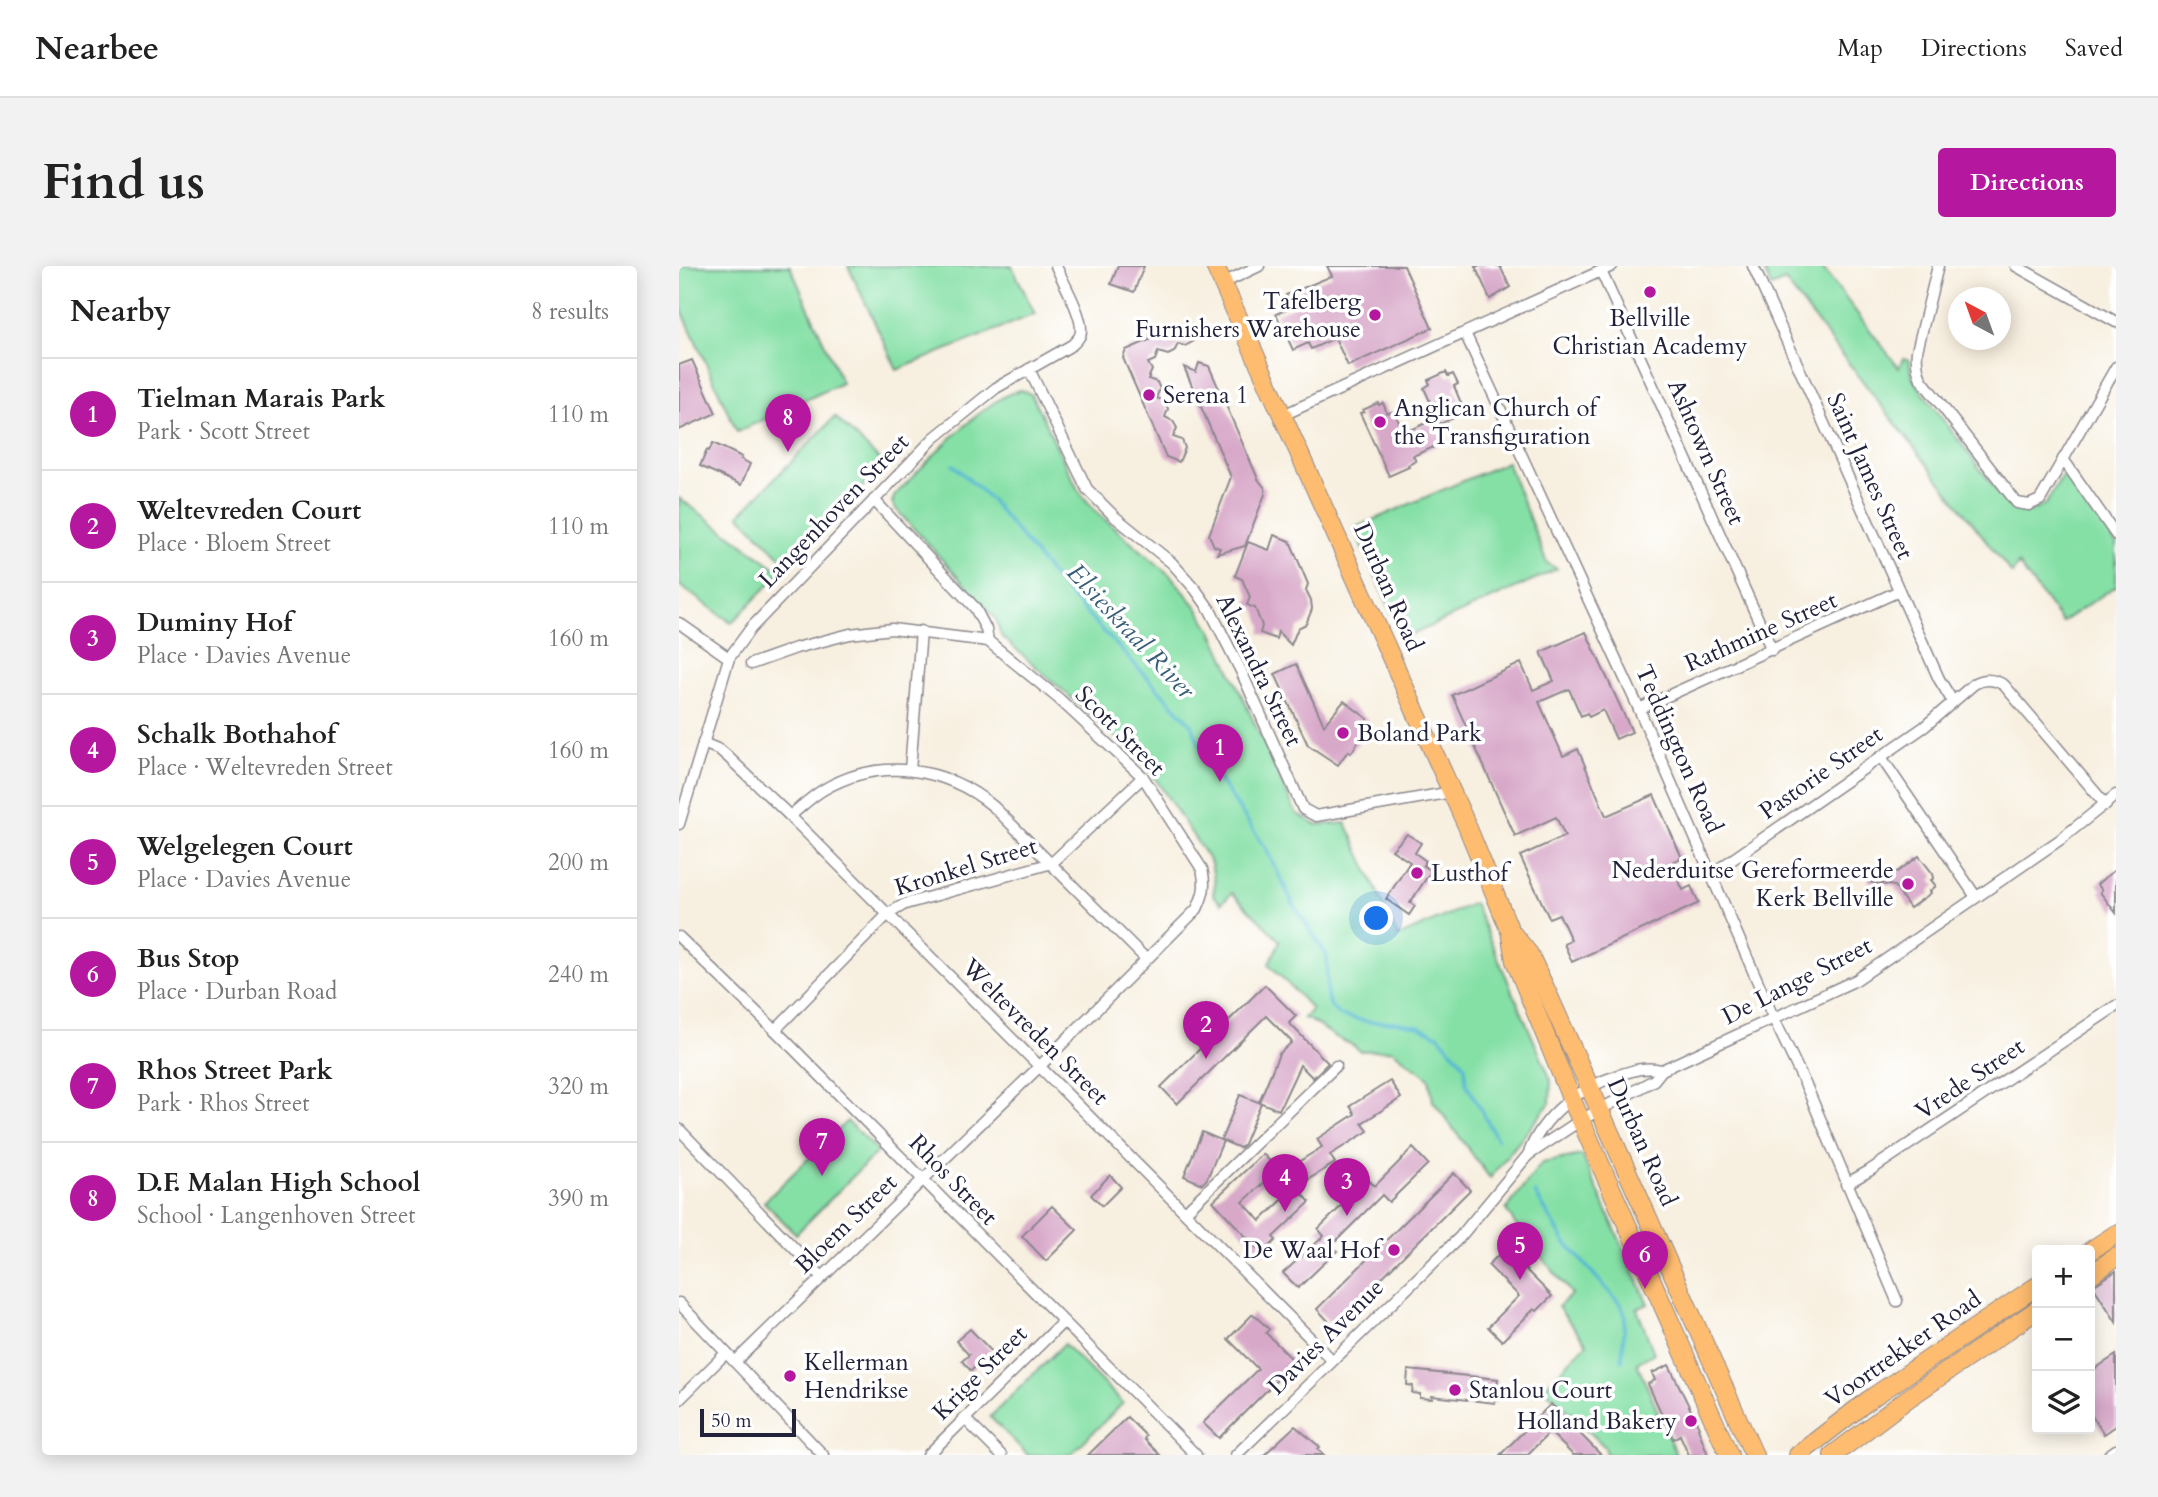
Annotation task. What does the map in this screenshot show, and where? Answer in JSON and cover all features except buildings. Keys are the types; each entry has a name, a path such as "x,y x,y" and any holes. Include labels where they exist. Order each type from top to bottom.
{"main road":[{"name":"Durban Road","path":"1219,274 1452,792 1510,931 1515,961 1571,1098 1729,1455"},
{"name":"Durban Road","path":"1510,931 1529,954 1754,1455"},
{"path":"2095,1248 2116,1234"},
{"path":"2095,1272 2116,1257"},
{"name":"Voortrekker Road","path":"1798,1455 1870,1399 2032,1289"},
{"name":"Voortrekker Road","path":"1833,1455 1907,1399 2032,1313"}],"street":[{"name":"Langenhoven Street","path":"679,824 683,793 703,743 729,658 751,628 934,438 996,388 1072,345 1079,338 1081,330 1076,313 1056,266"},
{"path":"1219,274 1259,266"},
{"path":"1283,415 1612,266"},
{"name":"Saint James Street","path":"1753,266 1938,679 1953,702"},
{"path":"1938,266 1917,351 1919,372 2014,501 2023,506 2034,505 2040,500 2116,367"},
{"path":"2016,266 2116,322"},
{"name":"Ashtown Street","path":"1601,271 1772,650"},
{"name":"Teddington Road","path":"1465,333 1639,709 1710,875 1808,1090 1896,1301"},
{"name":"Alexandra Street","path":"1029,369 1087,489 1095,500 1171,563 1210,610 1241,671 1303,809 1316,816 1452,792"},
{"path":"2063,459 2116,535"},
{"name":"Scott Street","path":"874,500 975,608 986,629 988,641 1058,698 1143,777 1202,869 1206,883 1204,895 1196,909"},
{"name":"Rathmine Street","path":"1639,709 1899,591"},
{"path":"679,623 729,658"},
{"path":"751,664 796,648 850,634 892,629 988,641"},
{"path":"911,770 921,631"},
{"name":"Pastorie Street","path":"1710,875 1924,727 1978,681 1994,680 2004,685 2106,806"},
{"name":"Weltevreden Street","path":"703,743 727,756 790,816 1332,1360"},
{"path":"1881,757 1976,897"},
{"path":"790,816 822,790 850,777 880,770 911,770 955,781 982,797 1052,863 1146,959"},
{"name":"Kronkel Street","path":"775,1030 888,914 905,904 1052,863 1143,777"},
{"name":"De Lange Street","path":"1581,1120 1654,1080 1662,1070 1856,980 2106,806 2116,795"},
{"name":"Bloem Street","path":"735,1362 1040,1066 1196,909"},
{"name":"Rhos Street","path":"679,937 775,1030 1196,1455"},
{"name":"Vrede Street","path":"1846,1184 2116,1006"},
{"path":"1185,1212 1336,1066"},
{"name":"De Lange Street","path":"1571,1098 1590,1086 1648,1067 1662,1070"},
{"name":"Davies Avenue","path":"1528,1155 1533,1142 1559,1108 1571,1098"},
{"name":"Davies Avenue","path":"1236,1455 1467,1229 1528,1155 1581,1120"},
{"path":"679,1129 822,1277"},
{"path":"679,1303 823,1455"},
{"name":"Krige Street","path":"928,1455 1062,1322"},
{"path":"679,1400 726,1353"},
{"path":"964,1418 1001,1455"},
{"path":"2109,1455 2116,1450"}],"green space":[{"path":"679,266 790,266 842,383 737,432 679,304"},
{"path":"848,266 1012,266 1035,314 897,370"},
{"path":"1762,266 1821,266 1899,368 1903,358 1909,360 1913,379 2008,506 2028,511 2046,503 2066,470 2116,544 2116,586 2062,622 2018,564 2012,574 1785,281 1771,287"},
{"path":"1021,390 1031,394 1078,490 1095,511 1171,576 1196,606 1212,631 1296,813 1317,825 1346,823 1398,937 1474,903 1551,1080 1550,1103 1490,1178 1433,1101 1429,1078 1392,1050 1360,1051 1304,1018 1312,1009 1269,964 1280,941 1232,893 1221,903 1213,895 1215,883 1211,863 1145,763 1001,636 996,619 895,508 892,502 895,495 955,435 990,405"},
{"path":"835,417 884,464 788,564 739,515"},
{"path":"1507,462 1547,563 1557,569 1403,639 1354,528"},
{"path":"679,498 781,572 732,623 679,585"},
{"path":"847,1121 878,1151 796,1234 764,1202"},
{"path":"1582,1155 1648,1304 1637,1309 1654,1353 1637,1363 1676,1455 1607,1455 1605,1447 1544,1388 1587,1344 1558,1307 1572,1294 1506,1210 1542,1163"},
{"path":"1064,1344 1123,1403 1070,1455 1028,1455 990,1417"}],"waterway":[{"name":"Elsieskraal River","path":"953,465 991,500 1062,587 1192,725 1203,755 1266,849 1295,907 1327,956 1327,997 1332,1008 1339,1015 1369,1022 1418,1026 1438,1035 1465,1066 1466,1083 1497,1139"},
{"name":"Elsieskraal River","path":"1535,1193 1565,1242 1621,1305 1625,1314 1622,1361"}],"place":[{"name":"Bellville Christian Academy","path":"1650,292"},
{"name":"Tafelberg Furnishers Warehouse","path":"1375,315"},
{"name":"Serena 1","path":"1149,395"},
{"name":"Anglican Church of the Transfiguration","path":"1380,422"},
{"name":"D.F. Malan High School","path":"788,452"},
{"name":"Boland Park","path":"1343,733"},
{"name":"Tielman Marais Park","path":"1220,782"},
{"name":"Lusthof","path":"1417,873"},
{"name":"Nederduitse Gereformeerde Kerk Bellville","path":"1908,884"},
{"name":"Weltevreden Court","path":"1206,1059"},
{"name":"Rhos Street Park","path":"822,1176"},
{"name":"Schalk Bothahof","path":"1285,1212"},
{"name":"Duminy Hof","path":"1347,1216"},
{"name":"De Waal Hof","path":"1394,1250"},
{"name":"Welgelegen Court","path":"1520,1280"},
{"name":"Bus Stop","path":"1645,1289"},
{"name":"Kellerman Hendrikse","path":"790,1376"},
{"name":"Stanlou Court","path":"1455,1390"},
{"name":"Holland Bakery","path":"1691,1421"}]}
